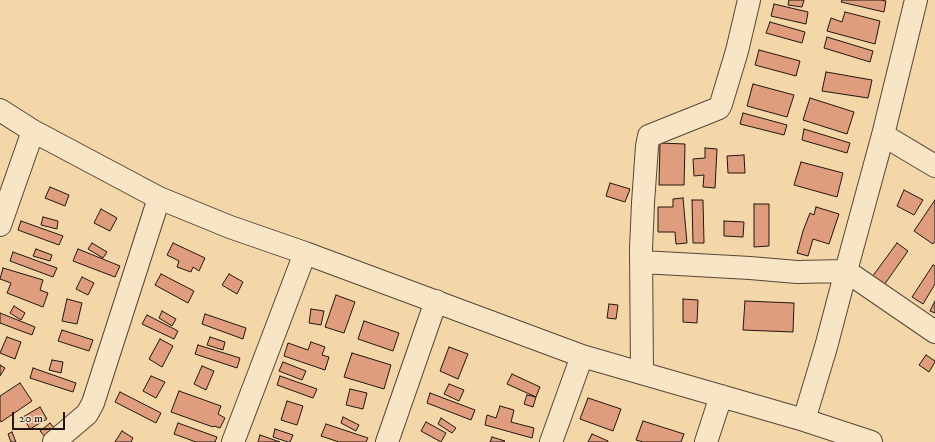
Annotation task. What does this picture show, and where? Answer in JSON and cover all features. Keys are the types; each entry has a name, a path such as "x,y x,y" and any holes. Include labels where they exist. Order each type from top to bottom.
{"street":[{"path":"642,373 641,249 647,146 649,136 719,108 722,104 750,0"},
{"path":"804,420 826,347 883,135 916,0"},
{"path":"0,110 33,131 159,198 230,227 305,252 582,356 804,420 863,441"},
{"path":"0,225 33,131"},
{"path":"883,135 935,166"},
{"path":"54,442 87,414 93,403 159,198"},
{"path":"233,442 305,252"},
{"path":"642,262 797,272 846,271 935,332"},
{"path":"387,442 436,301"},
{"path":"551,442 582,356"},
{"path":"706,442 721,396"}],"building":[{"path":"789,0 804,0 802,7 788,5"},
{"path":"842,0 886,1 884,12 841,2"},
{"path":"774,4 808,12 806,24 771,16"},
{"path":"845,12 880,21 875,44 827,31 831,18 842,22"},
{"path":"770,22 805,32 802,43 766,33"},
{"path":"827,37 873,51 870,62 824,48"},
{"path":"759,50 800,61 796,76 755,65"},
{"path":"826,72 872,80 868,98 822,91"},
{"path":"753,84 794,95 787,117 747,106"},
{"path":"810,98 854,112 847,134 803,120"},
{"path":"743,113 787,125 784,135 740,124"},
{"path":"804,129 850,143 847,153 802,140"},
{"path":"660,143 685,144 684,185 659,185"},
{"path":"705,148 717,149 715,188 703,187 704,175 694,176 693,159 705,158"},
{"path":"744,155 745,173 728,173 727,156"},
{"path":"801,162 843,173 837,197 794,185"},
{"path":"610,183 630,189 625,202 606,196"},
{"path":"50,187 69,195 65,206 45,198"},
{"path":"904,190 923,200 914,215 897,206"},
{"path":"683,198 687,243 676,244 675,232 658,232 658,207 673,207 673,199"},
{"path":"692,200 703,200 704,243 693,243"},
{"path":"935,200 935,241 933,244 914,231"},
{"path":"754,204 769,204 769,246 754,247"},
{"path":"816,207 839,214 829,244 813,239 808,256 797,253 810,213 814,215"},
{"path":"101,209 117,218 110,231 94,223"},
{"path":"43,217 58,221 57,229 41,225"},
{"path":"21,221 63,236 59,245 18,230"},
{"path":"724,221 744,222 743,237 724,236"},
{"path":"92,243 107,252 103,258 88,249"},
{"path":"173,243 205,258 199,271 193,267 191,272 177,267 179,261 167,255"},
{"path":"897,243 908,251 884,285 872,277"},
{"path":"36,249 52,255 50,261 33,256"},
{"path":"78,249 120,266 115,277 73,261"},
{"path":"13,252 57,268 53,277 10,261"},
{"path":"933,265 935,266 935,284 923,304 912,297"},
{"path":"3,268 43,280 40,290 48,293 43,307 7,293 11,283 0,279"},
{"path":"161,274 194,291 188,303 155,285"},
{"path":"229,274 243,282 237,294 222,285"},
{"path":"82,277 94,283 88,295 76,289"},
{"path":"336,295 355,302 344,333 325,327"},
{"path":"67,299 82,303 77,324 62,321"},
{"path":"683,299 698,300 697,323 683,322"},
{"path":"745,301 794,303 793,332 743,330"},
{"path":"935,301 935,313 930,311"},
{"path":"609,304 618,305 616,319 607,318"},
{"path":"14,306 25,313 21,320 10,313"},
{"path":"311,309 324,311 321,325 309,323"},
{"path":"162,311 176,319 172,326 159,318"},
{"path":"0,313 35,327 32,335 0,323"},
{"path":"205,314 246,328 243,339 202,324"},
{"path":"147,315 178,331 174,339 142,324"},
{"path":"364,321 399,333 393,351 358,339"},
{"path":"62,330 93,340 89,351 58,341"},
{"path":"7,337 21,342 15,359 0,353"},
{"path":"210,337 225,342 223,350 207,345"},
{"path":"160,339 173,346 162,367 149,359"},
{"path":"311,342 325,347 322,355 329,357 325,370 284,356 288,343 308,350"},
{"path":"198,345 240,358 237,368 195,354"},
{"path":"449,347 468,354 458,379 440,371"},
{"path":"352,353 391,365 384,389 344,377"},
{"path":"926,355 935,361 929,372 919,365"},
{"path":"52,360 63,362 61,373 49,370"},
{"path":"283,362 306,371 302,380 279,371"},
{"path":"0,365 5,368 0,376"},
{"path":"202,366 214,371 206,390 194,384"},
{"path":"33,368 76,383 73,392 30,378"},
{"path":"512,374 540,387 536,397 507,384"},
{"path":"151,376 165,382 156,398 143,391"},
{"path":"280,376 317,389 313,398 277,385"},
{"path":"20,383 32,401 1,422 0,396"},
{"path":"449,384 464,390 459,401 444,394"},
{"path":"350,389 367,393 363,409 346,405"},
{"path":"179,391 221,406 218,414 225,418 220,428 213,427 171,412"},
{"path":"120,392 161,413 156,423 115,402"},
{"path":"430,393 475,410 471,420 427,403"},
{"path":"527,395 536,397 533,407 524,404"},
{"path":"588,398 621,409 613,431 580,419"},
{"path":"287,401 303,406 297,425 281,420"},
{"path":"500,406 514,410 511,422 534,428 532,438 485,425 487,415 496,418"},
{"path":"40,407 47,419 30,429 23,417"},
{"path":"343,417 359,425 356,431 341,423"},
{"path":"441,418 456,428 452,433 438,424"},
{"path":"643,421 684,434 681,442 643,442 636,440"},
{"path":"426,422 446,433 441,442 421,431"},
{"path":"50,423 57,431 47,439 40,431"},
{"path":"178,423 217,437 215,442 196,442 174,434"},
{"path":"326,424 368,438 366,442 339,442 321,436"},
{"path":"275,429 293,435 290,442 273,437"},
{"path":"122,431 133,438 131,442 115,442"},
{"path":"12,432 16,442 11,442 8,434"},
{"path":"592,434 608,441 608,442 588,442"},
{"path":"260,435 280,442 258,442"},
{"path":"492,437 505,441 490,442"}]}
